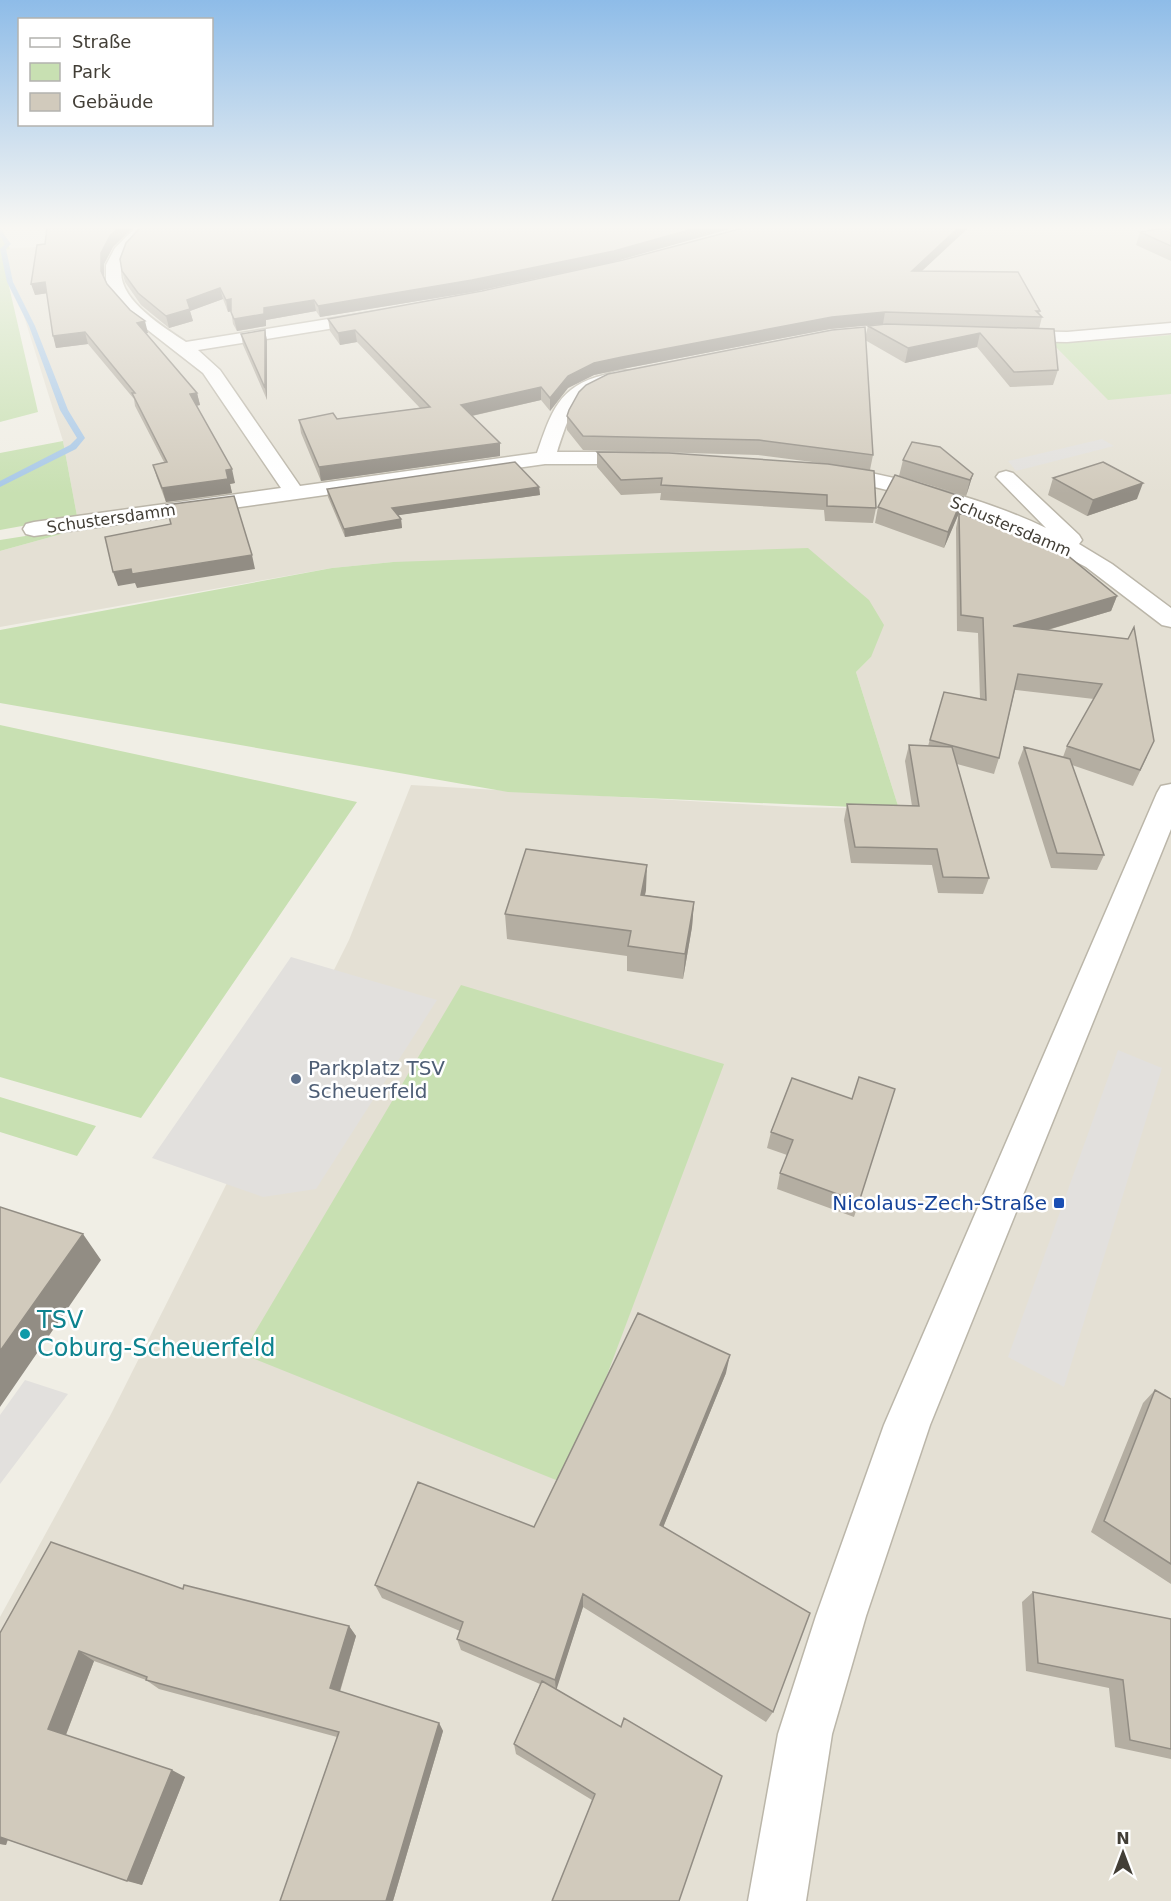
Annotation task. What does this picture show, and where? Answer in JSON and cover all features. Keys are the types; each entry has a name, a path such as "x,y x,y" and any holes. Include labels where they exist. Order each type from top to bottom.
{"street":[{"path":"141,317 207,366 295,493"},
{"path":"184,347 370,317"},
{"path":"991,335 1067,337 1171,328"},
{"path":"545,458 564,405 577,390 601,381 645,371"},
{"name":"Schustersdamm","path":"34,529 545,458 657,459"},
{"name":"Schustersdamm","path":"815,469 877,479 959,503 1044,537 1094,563 1171,620"},
{"path":"1006,477 1094,563"},
{"path":"777,1901 805,1734 841,1616 907,1425 1171,793"}],"shaded area":[{"path":"24,317 1171,317 1171,1901 0,1901 0,1617 110,1416 349,940 411,785 793,807 899,809 856,672 871,657 393,562 332,568 0,627 0,551 76,530 77,516 63,441"},
{"path":"1102,439 1114,446 1016,471 1008,461"},
{"name":"Parkplatz TSV Scheuerfeld","path":"291,957 437,1000 316,1189 263,1197 152,1158"},
{"path":"1118,1050 1162,1068 1064,1387 1008,1357"},
{"path":"25,1380 68,1394 0,1484 0,1415"}],"green space":[{"path":"0,317 16,317 38,412 0,422"},
{"path":"1171,335 1171,394 1108,400 1051,342 1099,341"},
{"path":"63,441 77,516 0,530 0,453"},
{"path":"76,528 76,530 0,551 0,540"},
{"path":"808,548 869,600 884,625 871,657 856,672 899,809 508,792 0,703 0,630 332,568 393,562"},
{"path":"0,725 357,802 141,1118 0,1077"},
{"path":"461,985 724,1064 566,1484 242,1354"},
{"path":"0,1097 96,1126 77,1156 0,1132"}],"building":[{"path":"50,317 139,317 145,321 137,323 197,393 190,394 232,469 226,470 228,479 162,488 153,465 167,462 132,393 135,393 85,332 53,336"},
{"path":"341,317 835,317 594,363 568,376 550,398 541,387 461,405 500,443 319,467 299,420 333,413 337,419 430,407 355,330 338,333 328,319"},
{"path":"886,324 1054,329 1058,370 1014,372 980,333 908,348 868,326"},
{"path":"865,327 873,455 759,440 583,436 567,416 579,392 586,385 608,374 832,330"},
{"path":"265,330 265,388 241,334"},
{"path":"912,442 940,447 973,474 970,480 903,460"},
{"path":"597,452 669,453 828,464 874,471 876,508 827,506 827,495 661,485 662,478 621,480"},
{"path":"515,462 539,487 392,508 401,519 344,529 327,489"},
{"path":"1103,462 1143,483 1093,500 1053,478"},
{"path":"895,475 963,497 948,532 878,507"},
{"path":"234,496 252,555 132,574 131,569 113,572 105,537 171,524 166,505"},
{"path":"959,513 1056,546 1117,596 1013,626 1128,639 1134,627 1154,741 1140,770 1067,746 1102,684 1018,674 999,758 930,740 944,692 986,700 983,618 961,615"},
{"path":"909,745 952,747 989,878 943,877 937,849 855,847 847,804 919,806"},
{"path":"1024,747 1070,759 1104,855 1057,853"},
{"path":"526,849 647,865 641,895 694,902 685,954 628,946 631,931 505,914"},
{"path":"859,1077 895,1089 859,1202 780,1173 793,1140 771,1132 792,1078 852,1099"},
{"path":"0,1207 83,1234 0,1351"},
{"path":"638,1313 730,1355 660,1525 810,1613 773,1712 583,1594 555,1680 457,1639 463,1622 375,1585 418,1482 534,1527"},
{"path":"1155,1390 1171,1399 1171,1564 1104,1521"},
{"path":"51,1542 183,1589 184,1585 349,1626 330,1688 439,1723 386,1901 280,1901 339,1732 146,1680 147,1677 79,1651 48,1729 172,1770 127,1881 0,1837 0,1633"},
{"path":"1033,1592 1171,1619 1171,1749 1130,1740 1123,1680 1038,1663"},
{"path":"542,1681 621,1727 624,1718 722,1776 679,1901 552,1901 595,1794 514,1744"}],"waterway":[{"path":"0,484 73,447 81,438 64,410 27,317"}],"place":[{"name":"Parkplatz TSV Scheuerfeld","path":"296,1079"},
{"name":"Nicolaus-Zech-Straße","path":"1059,1203"},
{"name":"TSV Coburg-Scheuerfeld","path":"25,1334"}]}
